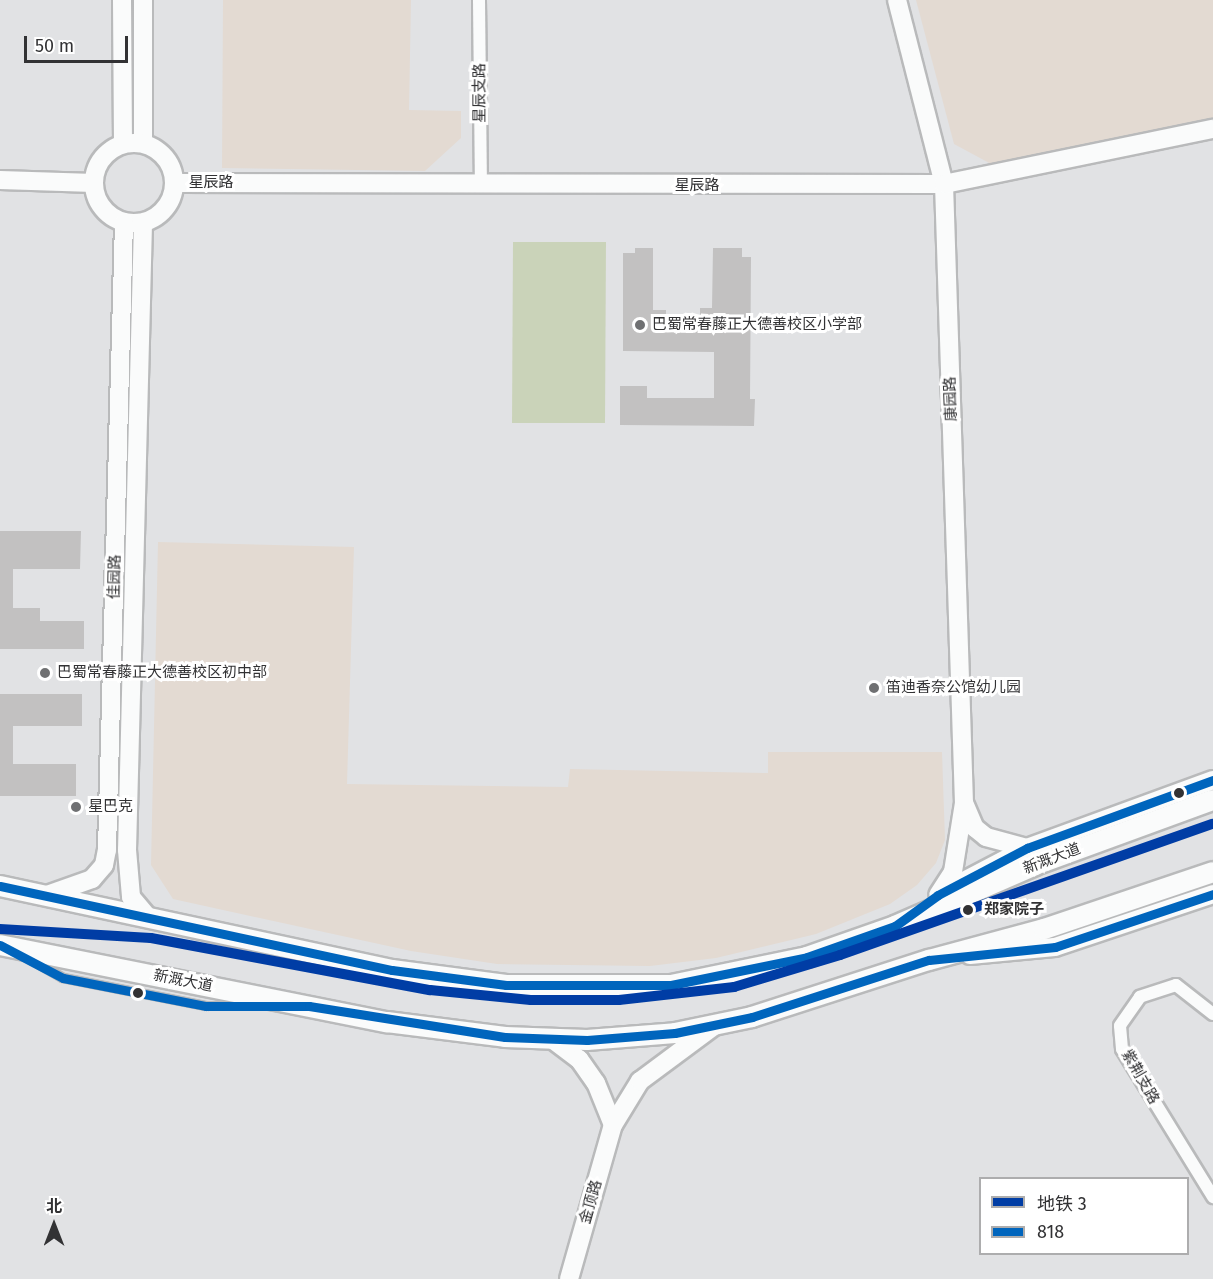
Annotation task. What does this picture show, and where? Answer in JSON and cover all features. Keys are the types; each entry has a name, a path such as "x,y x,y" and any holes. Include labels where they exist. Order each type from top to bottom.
{"main road":[{"name":"新溉大道","path":"5,888 147,916 392,970 506,985 588,988 671,985 741,974 895,926 1035,865 1213,800"},
{"name":"新溉大道","path":"4,946 387,1022 552,1039 640,1037 719,1023 929,960 1044,929 1213,872"}],"street":[{"path":"122,0 123,144"},
{"path":"143,0 143,143"},
{"name":"星辰支路","path":"479,0 481,186"},
{"name":"康园路","path":"897,0 944,184 964,803"},
{"name":"星辰路","path":"175,183 481,186 944,184 1213,129"},
{"path":"143,143 168,161 175,183 167,206 143,223 124,222 100,203 94,183 100,162 123,144 143,143"},
{"path":"0,180 94,183"},
{"name":"佳园路","path":"47,895 92,879 104,865 107,850 124,222"},
{"name":"佳园路","path":"143,223 127,850 131,897 147,916"},
{"name":"新溉大道","path":"895,926 938,895 1027,848 1213,780"},
{"path":"964,803 975,828 986,837 1027,848"},
{"path":"938,895 953,872 964,803"},
{"name":"新溉大道","path":"929,960 1055,947 1213,894"},
{"name":"紫荆支路","path":"1213,1014 1176,985 1140,997 1120,1026 1122,1049 1213,1197"},
{"name":"金顶路","path":"569,1279 613,1125 640,1081 719,1023"},
{"path":"552,1039 579,1059 596,1083 613,1125"}],"shaded area":[{"path":"223,0 411,0 409,110 461,111 461,138 425,171 222,168"},
{"path":"916,0 1213,0 1213,120 993,165 954,144"},
{"path":"158,542 354,547 347,784 568,787 570,769 768,773 768,752 942,752 945,840 936,863 917,885 890,904 816,934 716,958 650,966 497,964 411,951 173,899 151,865"}],"green space":[{"path":"513,242 606,242 605,423 512,423"}],"building":[{"path":"635,248 653,248 653,310 666,310 666,325 700,325 700,308 712,308 713,248 742,248 742,257 751,257 750,399 755,399 754,426 620,425 620,386 647,386 647,398 714,398 714,352 623,351 623,253 635,253"},
{"path":"0,531 81,531 80,569 13,569 13,608 40,608 40,621 84,621 84,649 0,649"},
{"path":"0,694 82,694 82,726 13,726 13,764 76,764 76,796 0,796"}],"metro line":[{"name":"3","path":"0,929 151,938 430,990 531,1000 619,1000 734,987 840,955 1213,824"}],"transit line":[{"name":"818","path":"0,886 392,970 506,985 671,985 807,957 895,926 938,895 1027,848 1213,780"},
{"name":"818","path":"0,945 63,978 206,1006 309,1006 505,1037 587,1040 675,1033 752,1017 929,960 1055,947 1213,894"}],"place":[{"name":"巴蜀常春藤正大德善校区小学部","path":"640,325"},
{"name":"巴蜀常春藤正大德善校区初中部","path":"45,673"},
{"name":"笛迪香奈公馆幼儿园","path":"874,688"},
{"name":"星巴克","path":"76,807"},
{"name":"郑家院子","path":"968,910"}]}
